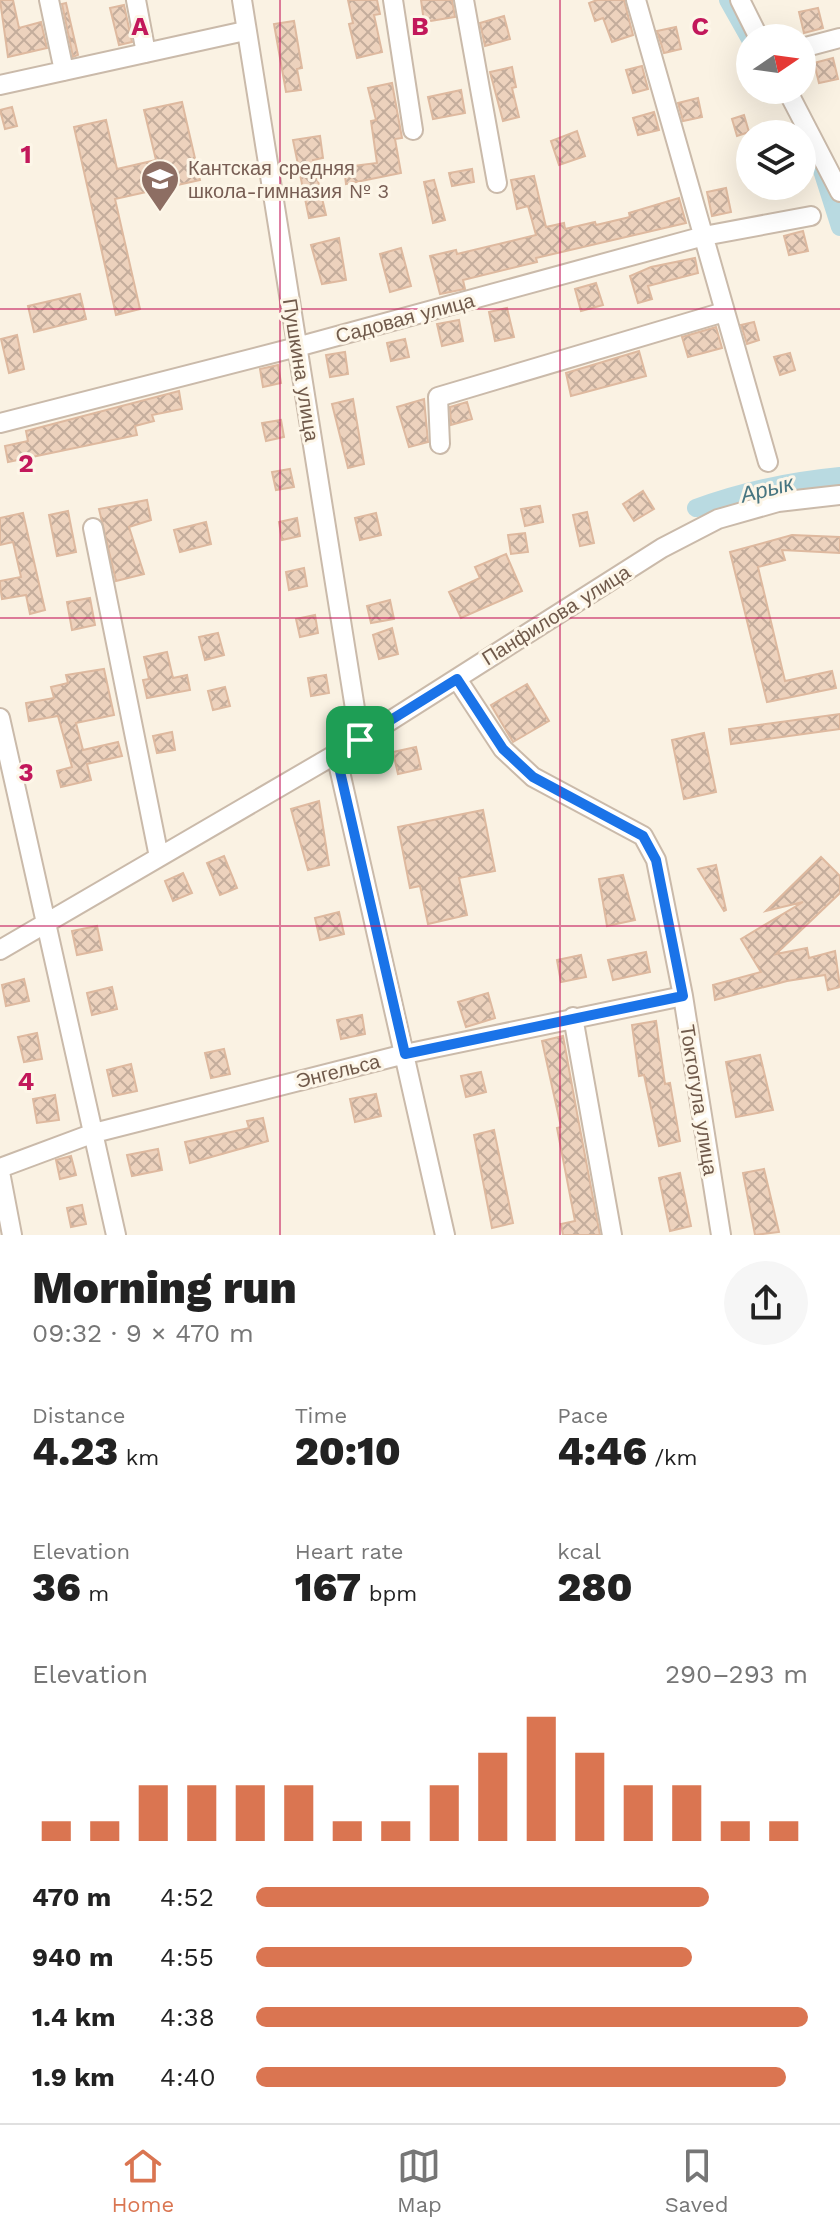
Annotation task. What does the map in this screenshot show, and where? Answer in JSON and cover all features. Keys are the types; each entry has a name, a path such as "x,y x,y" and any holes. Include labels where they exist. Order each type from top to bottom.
{"street":[{"path":"49,0 64,71"},
{"path":"136,0 146,53"},
{"path":"393,0 413,130"},
{"path":"464,0 497,183"},
{"path":"636,0 768,462"},
{"path":"740,0 752,24"},
{"name":"Пушкина улица","path":"246,1 245,31 360,740"},
{"path":"0,85 245,31"},
{"path":"816,44 840,38"},
{"path":"794,104 840,192"},
{"name":"Садовая улица","path":"0,423 297,347 704,236 811,216"},
{"path":"440,444 438,397 724,312"},
{"name":"Панфилова улица","path":"0,950 360,740 662,548 718,519 778,502 840,495"},
{"path":"93,528 159,857"},
{"name":"Токтогула улица","path":"457,679 503,749 533,777 643,836 656,860 683,996 721,1235"},
{"path":"0,718 116,1235"},
{"path":"336,754 445,1235"},
{"name":"Энгельса","path":"0,1170 94,1133 405,1054 683,996"},
{"path":"573,1017 612,1235"},
{"path":"0,1170 12,1235"}],"building":[{"path":"0,0 13,0 19,28 41,22 47,48 8,57"},
{"path":"348,0 377,0 380,14 374,15 382,52 357,58 349,24 353,23"},
{"path":"421,0 452,0 455,17 424,22"},
{"path":"624,0 633,35 612,42 603,18 595,21 589,3"},
{"path":"66,3 78,55 73,57 62,4"},
{"path":"124,5 132,42 119,45 110,8"},
{"path":"818,8 823,28 816,30 816,24 802,24 799,12"},
{"path":"504,16 510,39 485,46 480,23"},
{"path":"294,21 302,68 297,69 301,90 286,92 274,24"},
{"path":"676,27 681,49 664,53 657,31"},
{"path":"833,58 838,79 819,83 816,62"},
{"path":"642,66 648,89 633,93 626,70"},
{"path":"512,67 516,87 512,88 519,117 503,121 490,72"},
{"path":"392,83 402,138 395,139 401,173 346,184 344,167 377,163 371,121 376,120 368,88"},
{"path":"461,90 465,113 433,119 428,97"},
{"path":"698,98 702,117 683,121 678,103"},
{"path":"182,102 200,180 115,199 140,309 116,315 74,127 106,120 117,169 156,160 144,110"},
{"path":"12,107 17,126 5,129 0,110"},
{"path":"654,112 659,130 638,135 633,118"},
{"path":"744,115 745,120 736,120 736,133 732,119"},
{"path":"577,131 585,156 559,165 551,141"},
{"path":"320,136 323,158 313,160 326,215 309,218 293,140"},
{"path":"472,169 474,182 452,186 449,173"},
{"path":"534,176 546,227 564,223 565,229 595,222 596,225 630,217 629,213 679,198 686,223 536,258 537,262 463,280 465,289 440,294 430,256 456,250 457,254 536,235 528,206 517,209 511,180"},
{"path":"434,180 445,220 433,223 424,182"},
{"path":"726,188 731,212 712,216 707,192"},
{"path":"803,231 808,251 789,255 784,236"},
{"path":"339,238 346,280 322,284 311,245"},
{"path":"401,248 411,286 390,292 380,254"},
{"path":"695,258 698,273 648,286 652,299 638,303 630,276 651,267"},
{"path":"596,283 603,305 581,311 575,289"},
{"path":"80,294 86,319 34,332 28,306"},
{"path":"507,308 514,337 495,341 489,312"},
{"path":"459,320 463,341 442,346 437,324"},
{"path":"754,322 759,340 747,344 741,325"},
{"path":"716,327 722,348 688,357 682,337"},
{"path":"17,335 24,369 9,373 1,339"},
{"path":"405,339 409,357 391,361 387,343"},
{"path":"639,351 646,376 571,396 566,373"},
{"path":"345,352 348,374 330,377 326,355"},
{"path":"790,353 795,370 780,375 774,357"},
{"path":"278,365 281,383 263,387 260,369"},
{"path":"179,391 182,409 152,415 154,421 135,426 137,435 8,462 5,446 28,441 26,431"},
{"path":"353,399 364,464 348,468 332,404"},
{"path":"424,399 428,442 409,447 397,407"},
{"path":"467,402 472,419 451,425 450,407"},
{"path":"281,420 284,437 266,441 262,423"},
{"path":"290,469 294,487 276,490 272,472"},
{"path":"643,491 654,509 634,521 623,504"},
{"path":"147,500 151,520 129,527 144,574 116,581 99,509"},
{"path":"540,506 543,522 525,526 521,509"},
{"path":"68,511 76,552 57,556 49,515"},
{"path":"587,512 594,543 580,546 573,515"},
{"path":"23,513 45,610 30,614 26,595 2,599 0,585 0,581 21,577 13,542 0,545 0,518"},
{"path":"376,513 381,535 360,540 355,518"},
{"path":"297,518 300,536 282,540 279,522"},
{"path":"206,522 211,544 180,552 174,530"},
{"path":"525,533 528,552 511,554 508,535"},
{"path":"792,535 840,537 840,553 782,550 785,560 758,567 785,681 832,671 836,688 767,702 730,552"},
{"path":"506,554 522,591 461,618 449,592 480,578 475,567"},
{"path":"304,568 307,586 289,590 286,572"},
{"path":"90,598 95,625 72,630 67,602"},
{"path":"390,600 394,619 371,623 367,606"},
{"path":"315,615 318,633 300,637 296,619"},
{"path":"392,628 398,654 379,659 373,635"},
{"path":"218,633 224,655 205,660 199,637"},
{"path":"167,652 173,678 187,675 190,690 147,698 143,680 149,679 144,657"},
{"path":"104,669 114,715 76,723 83,750 118,742 122,756 87,764 91,780 61,787 57,771 72,767 58,716 29,721 26,703 54,698 51,687 68,683 66,675"},
{"path":"326,675 329,693 311,696 308,678"},
{"path":"527,684 549,721 513,742 491,705"},
{"path":"225,687 230,706 213,710 208,691"},
{"path":"840,714 840,729 731,744 729,729"},
{"path":"172,732 175,750 157,753 153,736"},
{"path":"704,733 716,792 684,799 672,740"},
{"path":"416,747 421,769 398,774 393,752"},
{"path":"319,801 329,865 308,870 291,809"},
{"path":"483,810 495,871 459,878 467,915 428,924 420,886 410,888 398,827"},
{"path":"224,856 237,888 220,895 207,863"},
{"path":"821,857 840,876 840,893 776,954 807,948 809,958 835,951 840,987 828,990 825,975 787,981 715,1000 713,985 761,972 741,939 803,902 766,911"},
{"path":"716,865 726,910 724,911 698,869"},
{"path":"183,873 192,893 173,901 165,881"},
{"path":"623,875 635,920 607,926 599,879"},
{"path":"339,912 344,934 320,940 315,918"},
{"path":"97,926 102,950 77,955 72,931"},
{"path":"646,952 650,972 613,980 608,960"},
{"path":"581,955 586,977 561,982 557,960"},
{"path":"24,979 29,1001 6,1006 2,985"},
{"path":"112,987 117,1009 92,1015 87,993"},
{"path":"488,993 495,1018 466,1027 458,1002"},
{"path":"362,1015 365,1034 341,1039 337,1020"},
{"path":"656,1021 665,1084 670,1083 680,1141 659,1146 644,1075 639,1076 632,1025"},
{"path":"37,1033 42,1059 24,1062 18,1037"},
{"path":"563,1036 600,1235 563,1235 561,1224 575,1221 557,1128 561,1127 542,1041"},
{"path":"224,1049 230,1074 211,1078 205,1053"},
{"path":"760,1055 773,1110 736,1117 726,1062"},
{"path":"131,1064 137,1091 113,1096 107,1070"},
{"path":"481,1072 486,1092 466,1097 461,1076"},
{"path":"376,1094 381,1116 355,1122 350,1099"},
{"path":"55,1095 59,1120 37,1123 33,1099"},
{"path":"263,1118 268,1141 190,1163 185,1142 249,1128 247,1121"},
{"path":"494,1130 513,1223 492,1228 474,1135"},
{"path":"158,1149 162,1170 132,1176 127,1155"},
{"path":"71,1156 76,1175 60,1179 56,1160"},
{"path":"764,1169 779,1232 755,1235 743,1173"},
{"path":"680,1173 691,1226 670,1231 659,1178"},
{"path":"82,1205 86,1224 71,1227 67,1208"}],"waterway":[{"path":"728,0 742,24"},
{"path":"819,161 840,227"},
{"name":"Арык","path":"696,508 767,487 840,476"}],"place":[{"name":"Кантская средняя школа-гимназия № 3","path":"160,213"}],"route":[{"path":"457,679 503,749 533,777 643,836 656,860 683,996 405,1054 336,754 360,740 457,679"}]}
